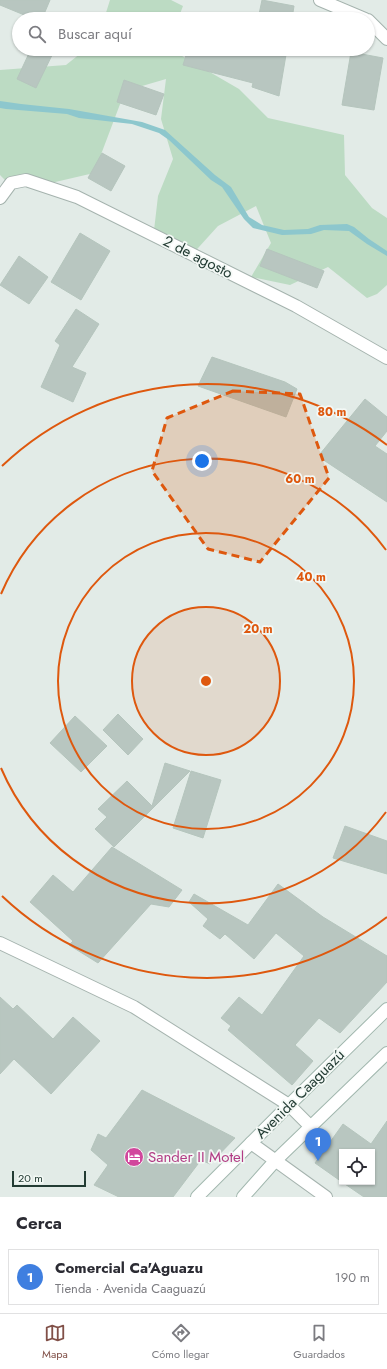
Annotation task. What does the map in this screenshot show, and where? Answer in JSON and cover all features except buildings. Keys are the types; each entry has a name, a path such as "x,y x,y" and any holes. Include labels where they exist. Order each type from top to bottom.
{"street":[{"path":"320,0 348,12"},
{"path":"375,28 387,39"},
{"name":"2 de agosto","path":"2,195 11,183 26,180 77,196 296,306 387,358"},
{"path":"0,943 134,1007 288,1105 310,1126"},
{"name":"Avenida Caaguazú","path":"198,1197 288,1105 387,1009"},
{"name":"Avenida Caaguazú","path":"243,1197 275,1161 310,1126 387,1053"},
{"path":"251,1143 326,1197"}],"highlighted area":[{"path":"233,391 300,394 329,478 260,562 208,549 152,471 167,418"}],"green space":[{"path":"110,0 171,0 183,6 181,12 106,12"},
{"path":"77,56 182,56 239,89 268,118 344,135 345,175 372,208 387,218 387,285 377,294 367,298 328,267 290,285 251,277 271,243 256,206 218,226 189,258 153,239 158,196 173,159 161,119 166,79 125,91 94,173 51,183 7,182 0,175 0,70 66,65"}],"water":[{"path":"0,101 69,109 142,122 165,130 215,175 231,187 249,217 262,225 284,230 308,229 320,225 347,224 354,227 387,251 387,256 349,231 324,230 311,234 282,235 253,228 244,219 222,187 211,180 169,140 159,133 132,124 79,118 67,114 0,108"}],"place":[{"name":"Sander II Motel","path":"134,1157"},
{"name":"Comercial Ca'Aguazu","path":"318,1161"}]}
